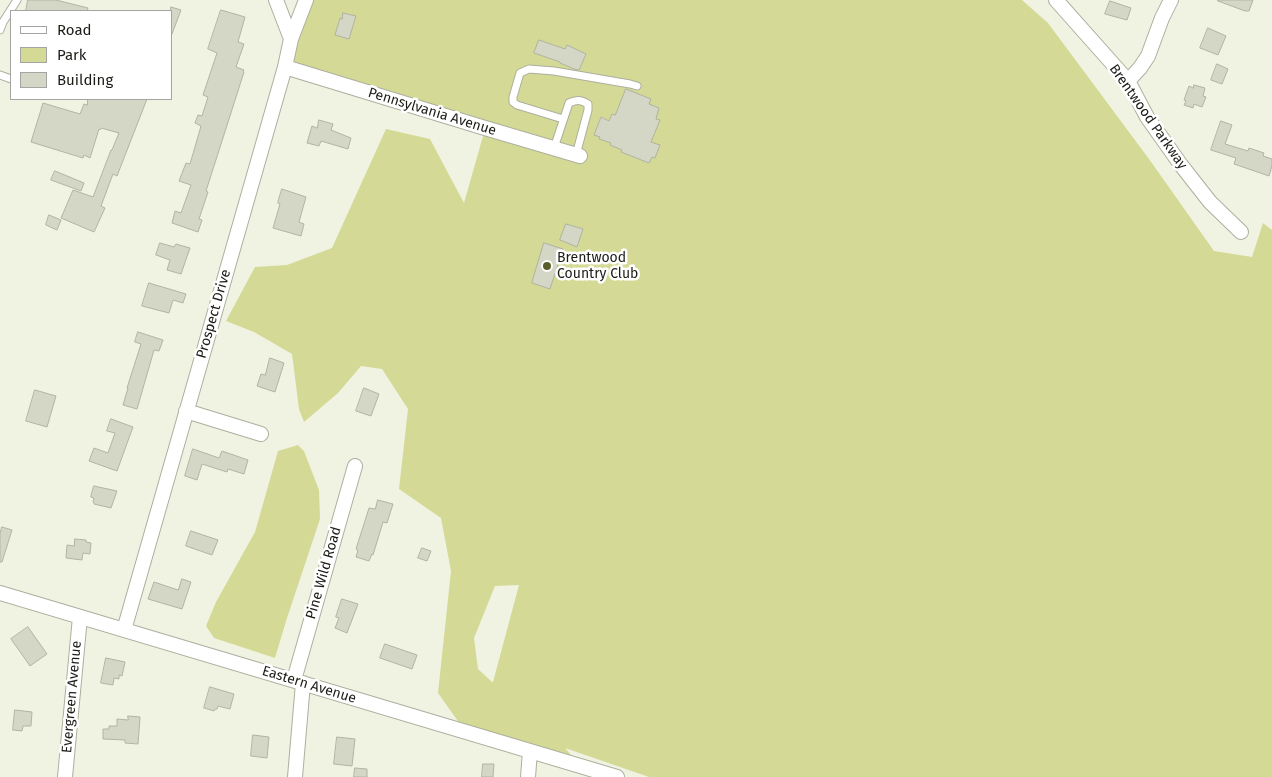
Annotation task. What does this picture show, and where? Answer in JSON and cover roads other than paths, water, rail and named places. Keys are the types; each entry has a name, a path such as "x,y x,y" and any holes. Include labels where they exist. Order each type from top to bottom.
{"street":[{"path":"276,0 292,40"},
{"name":"Prospect Drive","path":"124,630 292,40 306,0"},
{"name":"Brentwood Parkway","path":"1056,0 1128,81 1147,117 1181,165 1210,202 1241,232"},
{"path":"1128,81 1148,56 1171,0"},
{"name":"Pennsylvania Avenue","path":"285,67 578,155"},
{"path":"186,411 261,434"},
{"name":"Pine Wild Road","path":"295,777 298,682 355,466"},
{"name":"Eastern Avenue","path":"0,593 617,777"},
{"name":"Evergreen Avenue","path":"65,777 80,617"},
{"path":"528,777 530,751"}],"lane":[{"path":"0,30 10,11"},
{"path":"563,119 517,105 513,102 520,73 529,70 554,71 637,86"},
{"path":"554,148 568,104 575,100 582,100 588,104 588,110 578,155"}],"place":[{"name":"Brentwood Country Club","path":"547,266"}]}
